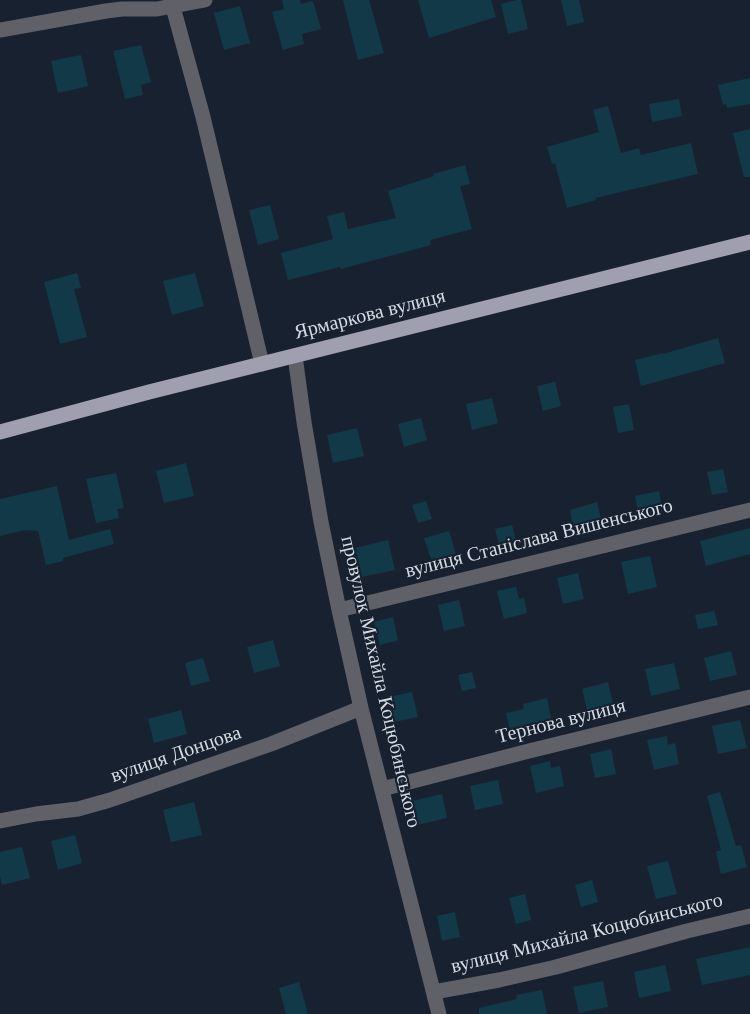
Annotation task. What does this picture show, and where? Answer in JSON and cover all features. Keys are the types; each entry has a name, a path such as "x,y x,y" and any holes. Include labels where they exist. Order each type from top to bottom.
{"main road":[{"name":"Ярмаркова вулиця","path":"0,432 261,364 750,242"}],"street":[{"path":"0,30 106,11 157,9 204,0"},
{"path":"173,7 203,117 261,364"},
{"name":"провулок Михайла Коцюбинського","path":"295,356 321,522 339,610 381,789 440,1014"},
{"name":"вулиця Станіслава Вишенського","path":"339,610 750,510"},
{"name":"Тернова вулиця","path":"381,789 750,698"},
{"name":"вулиця Донцова","path":"0,821 78,809 110,800 271,744 361,708"},
{"name":"вулиця Михайла Коцюбинського","path":"434,992 552,968 750,916"}],"building":[{"path":"282,0 300,0 301,4 313,1 321,29 302,34 304,44 283,50 272,12 284,9"},
{"path":"343,0 369,0 384,53 358,60"},
{"path":"418,0 491,0 496,17 429,38"},
{"path":"521,0 528,29 508,34 501,4"},
{"path":"561,0 579,0 584,22 567,26"},
{"path":"240,6 250,43 224,50 214,13"},
{"path":"141,45 151,82 141,85 143,95 125,99 113,51"},
{"path":"81,55 88,86 58,93 51,61"},
{"path":"750,78 750,104 727,108 726,104 723,105 718,85"},
{"path":"679,99 682,116 652,122 649,104"},
{"path":"608,106 621,153 639,148 641,155 691,143 698,174 595,198 596,200 567,208 555,163 552,164 547,147 599,132 593,110"},
{"path":"750,129 750,177 744,177 733,133"},
{"path":"465,165 470,184 460,186 472,229 430,240 431,245 341,269 340,267 288,280 281,253 333,239 327,216 344,212 348,229 396,218 388,191"},
{"path":"270,205 279,239 258,245 249,210"},
{"path":"77,273 81,288 74,289 87,337 60,344 44,282"},
{"path":"195,273 204,306 172,315 163,281"},
{"path":"718,338 725,363 641,386 635,360"},
{"path":"555,382 561,406 543,411 537,386"},
{"path":"492,398 498,423 472,430 466,404"},
{"path":"629,404 634,430 618,433 613,407"},
{"path":"421,418 427,440 404,447 398,424"},
{"path":"357,428 364,456 333,463 327,435"},
{"path":"186,463 194,496 164,503 156,471"},
{"path":"723,469 728,492 712,495 707,472"},
{"path":"116,473 124,508 117,509 119,518 96,523 86,479"},
{"path":"57,486 69,540 110,529 114,544 46,565 38,531 25,530 0,536 0,499"},
{"path":"659,491 663,513 639,517 635,496"},
{"path":"426,501 432,519 418,523 412,505"},
{"path":"597,502 602,524 574,530 570,510"},
{"path":"512,525 518,548 501,552 495,529"},
{"path":"750,528 750,554 706,566 700,541"},
{"path":"449,531 456,554 432,562 424,538"},
{"path":"388,540 395,570 362,577 355,548"},
{"path":"650,556 657,587 628,594 621,562"},
{"path":"578,573 584,599 563,604 557,578"},
{"path":"516,587 519,599 524,598 527,613 504,619 497,591"},
{"path":"459,600 465,626 444,631 438,605"},
{"path":"714,611 718,625 698,629 695,615"},
{"path":"393,617 398,640 380,645 374,622"},
{"path":"273,640 280,666 254,673 247,647"},
{"path":"731,651 737,675 710,681 704,658"},
{"path":"203,658 210,681 191,686 185,663"},
{"path":"674,663 680,689 651,696 645,669"},
{"path":"472,672 476,688 462,691 458,675"},
{"path":"608,682 614,707 588,713 582,689"},
{"path":"412,692 418,717 394,722 389,697"},
{"path":"547,698 552,722 510,731 506,713 524,709 523,704"},
{"path":"181,710 187,734 154,743 148,719"},
{"path":"740,720 747,748 718,754 712,726"},
{"path":"667,736 668,745 675,743 679,764 654,770 647,740"},
{"path":"611,749 616,774 595,778 590,754"},
{"path":"550,761 551,768 560,766 564,786 536,793 530,766"},
{"path":"498,780 503,804 475,810 470,786"},
{"path":"720,792 736,846 741,845 747,867 721,874 716,852 721,850 707,796"},
{"path":"442,794 447,818 417,825 412,801"},
{"path":"194,802 202,835 171,842 163,810"},
{"path":"75,835 82,863 58,870 51,841"},
{"path":"22,847 30,878 2,885 0,852"},
{"path":"668,861 677,894 656,899 647,866"},
{"path":"592,880 598,902 581,907 575,885"},
{"path":"525,894 531,920 516,924 509,898"},
{"path":"455,912 460,937 442,941 437,916"},
{"path":"750,947 750,975 702,985 696,959"},
{"path":"665,965 671,991 639,998 634,972"},
{"path":"603,981 608,1007 579,1013 573,987"},
{"path":"299,982 308,1014 286,1014 279,988"},
{"path":"542,990 547,1014 479,1014 479,1008 517,999 516,995"}]}
